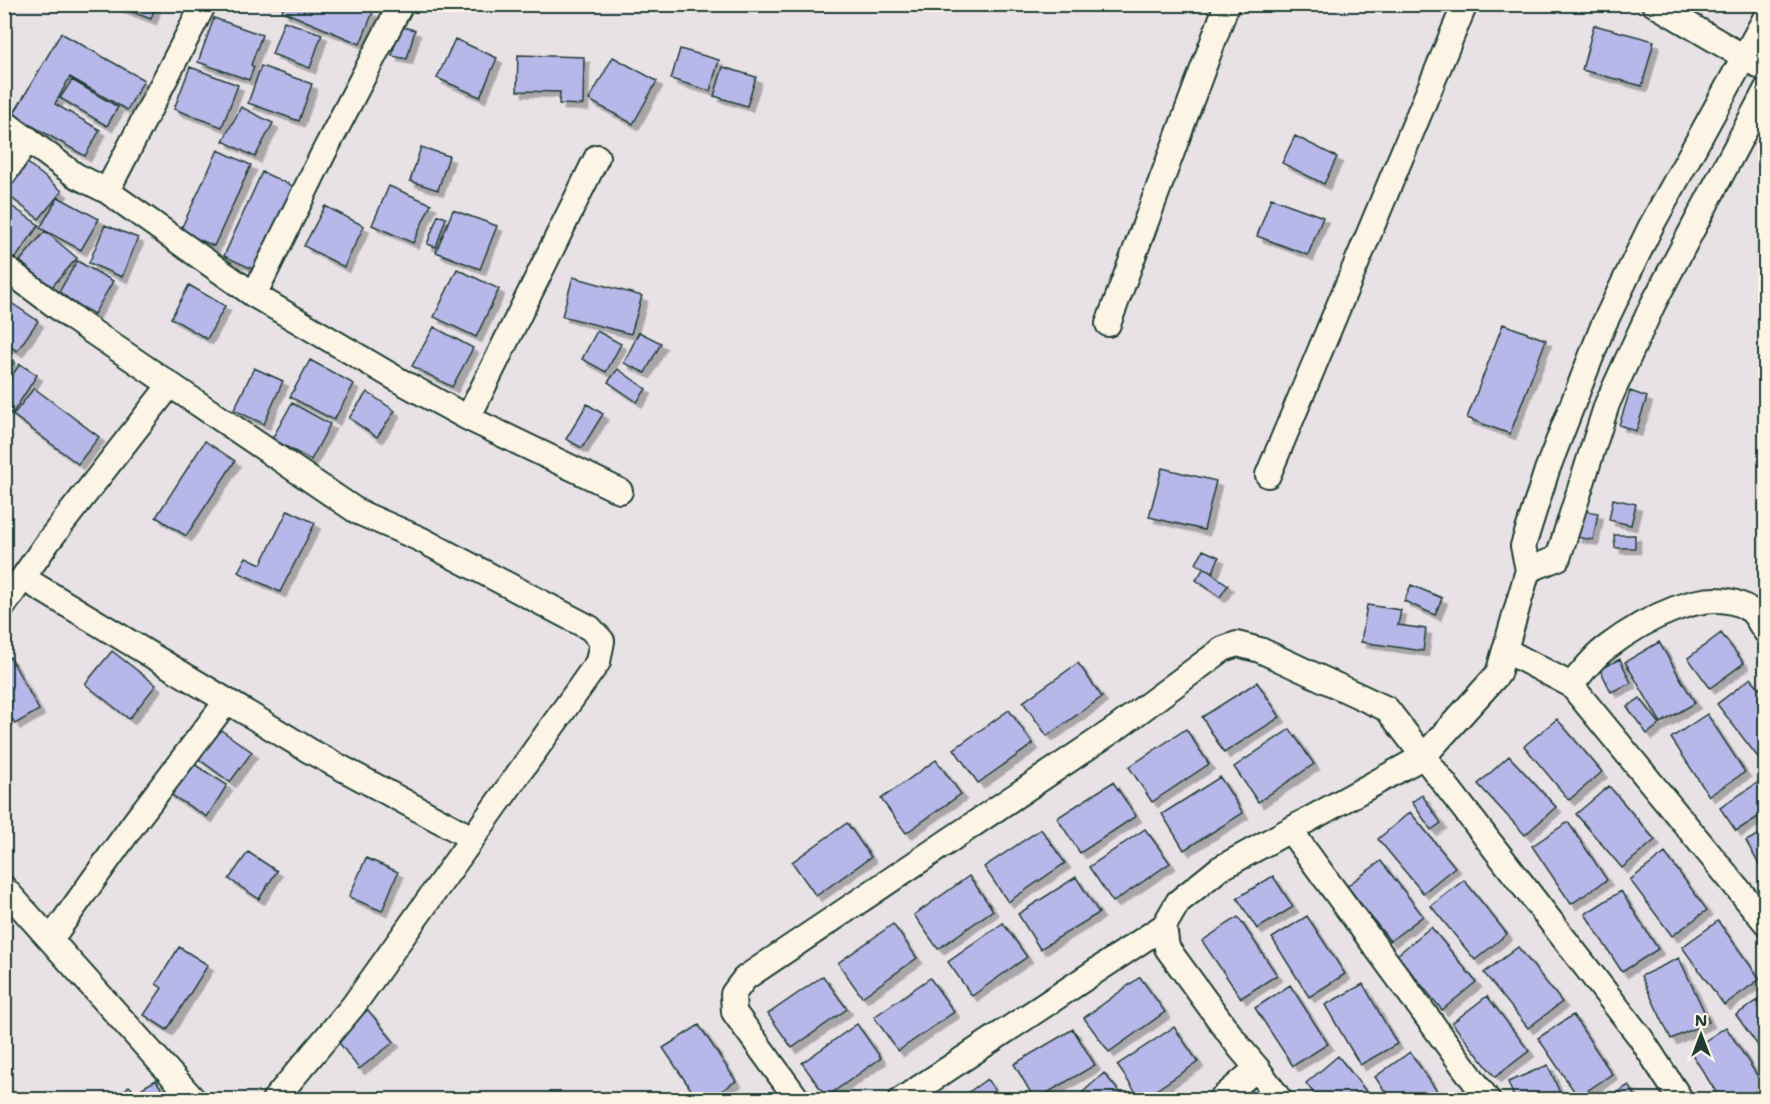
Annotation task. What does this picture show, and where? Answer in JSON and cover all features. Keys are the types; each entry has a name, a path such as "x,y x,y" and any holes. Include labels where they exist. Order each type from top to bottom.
{"street":[{"path":"107,191 204,4"},
{"path":"254,295 323,154 401,4"},
{"path":"1108,324 1227,4"},
{"path":"1268,475 1466,4"},
{"path":"1654,4 1766,70"},
{"path":"901,1100 1164,926 1178,902 1219,869 1424,756 1498,674 1528,570 1523,546 1547,470 1603,326 1650,228 1766,18"},
{"path":"1528,570 1558,558 1607,404 1653,304 1766,90"},
{"path":"4,122 75,175 107,191 254,295 468,418 620,491"},
{"path":"4,174 28,139"},
{"path":"468,418 597,157"},
{"path":"4,267 72,318 358,512 477,567 590,628 602,641 598,662 353,1006 274,1100"},
{"path":"1623,285 1653,304"},
{"path":"4,605 47,543 170,385"},
{"path":"23,578 310,751 472,838"},
{"path":"1571,685 1604,649 1657,615 1693,603 1723,599 1750,610 1766,632"},
{"path":"798,1100 734,1012 733,994 745,978 1118,727 1223,650 1237,645 1260,650 1387,709 1640,1037 1681,1100"},
{"path":"1505,650 1571,685 1765,922"},
{"path":"51,939 137,819 226,701"},
{"path":"1290,830 1488,1100"},
{"path":"4,888 194,1100"},
{"path":"1164,926 1167,948 1280,1100"},
{"path":"1220,1100 1257,1068"}],"building":[{"path":"111,4 156,4 151,19"},
{"path":"285,4 354,4 373,12 360,44 282,11"},
{"path":"214,18 262,35 251,65 254,67 249,80 198,62"},
{"path":"284,21 322,34 310,68 272,54"},
{"path":"1594,25 1654,41 1642,86 1582,70"},
{"path":"399,26 415,30 407,59 392,56"},
{"path":"61,33 144,80 127,110 70,77 55,104 100,130 85,156 13,115"},
{"path":"455,39 497,58 480,97 437,78"},
{"path":"680,49 719,60 710,91 671,79"},
{"path":"518,55 584,57 583,105 559,104 560,92 517,91"},
{"path":"613,57 657,81 633,124 589,100"},
{"path":"261,66 312,84 299,121 248,103"},
{"path":"190,67 238,85 222,127 174,109"},
{"path":"723,67 756,77 747,106 714,96"},
{"path":"72,80 118,107 107,126 60,98"},
{"path":"241,107 273,123 255,157 223,141"},
{"path":"1295,136 1337,157 1324,184 1282,163"},
{"path":"421,147 449,156 438,190 410,181"},
{"path":"218,150 251,165 214,246 180,231"},
{"path":"24,160 62,191 39,219 4,192 4,185"},
{"path":"262,172 295,187 257,271 224,256"},
{"path":"389,186 431,204 413,243 372,225"},
{"path":"58,197 99,219 81,250 40,228"},
{"path":"1271,198 1323,217 1308,255 1257,236"},
{"path":"4,201 39,225 15,259 4,251"},
{"path":"325,206 364,226 344,267 304,246"},
{"path":"453,210 497,226 480,269 436,252"},
{"path":"438,215 446,218 436,247 427,244"},
{"path":"105,225 138,238 122,277 89,263"},
{"path":"45,231 77,258 51,288 20,261"},
{"path":"77,261 113,281 94,314 58,294"},
{"path":"457,269 499,289 476,337 434,317"},
{"path":"573,277 642,296 631,334 562,316"},
{"path":"189,285 225,306 207,339 171,318"},
{"path":"4,298 38,321 17,351 4,343"},
{"path":"1503,324 1546,340 1510,434 1467,418"},
{"path":"434,327 473,348 452,387 412,366"},
{"path":"597,331 621,344 606,372 582,359"},
{"path":"639,332 661,343 645,373 624,363"},
{"path":"4,354 15,362 4,375"},
{"path":"310,360 354,384 334,420 290,397"},
{"path":"20,364 37,375 12,414 4,409 4,387"},
{"path":"254,368 283,381 264,424 234,410"},
{"path":"618,369 646,389 637,402 608,382"},
{"path":"34,388 99,437 78,464 13,415"},
{"path":"1630,391 1647,397 1636,431 1619,425"},
{"path":"367,392 395,411 377,437 349,418"},
{"path":"292,403 330,424 311,460 272,439"},
{"path":"587,404 603,414 582,448 566,439"},
{"path":"205,441 235,461 186,536 156,517"},
{"path":"1162,468 1216,481 1204,530 1149,517"},
{"path":"1613,499 1636,504 1631,525 1609,520"},
{"path":"288,510 315,523 280,592 238,572 246,557 261,564"},
{"path":"1581,510 1598,513 1593,540 1576,537"},
{"path":"1614,535 1635,535 1635,548 1615,548"},
{"path":"1203,550 1219,557 1213,572 1196,564"},
{"path":"1204,568 1228,585 1220,597 1196,580"},
{"path":"1411,585 1442,598 1435,615 1404,601"},
{"path":"1367,605 1401,610 1398,625 1426,629 1423,651 1361,642"},
{"path":"1721,633 1744,663 1710,688 1688,658"},
{"path":"1659,642 1695,703 1661,723 1625,662"},
{"path":"112,651 156,685 129,719 85,684"},
{"path":"10,657 39,710 15,724 8,711 4,712 4,660"},
{"path":"1620,659 1631,683 1611,692 1600,669"},
{"path":"1078,663 1102,697 1047,736 1023,702"},
{"path":"1751,678 1766,696 1766,756 1760,760 1717,704"},
{"path":"1257,682 1280,717 1224,753 1202,717"},
{"path":"1640,698 1660,724 1647,734 1627,707"},
{"path":"1009,710 1033,744 978,783 954,749"},
{"path":"1707,714 1745,772 1709,796 1671,738"},
{"path":"1557,719 1602,772 1569,800 1524,746"},
{"path":"218,728 252,752 230,782 196,757"},
{"path":"1186,729 1209,764 1152,802 1129,767"},
{"path":"1290,729 1314,764 1258,802 1234,767"},
{"path":"1509,756 1556,807 1525,835 1478,784"},
{"path":"936,760 961,794 906,833 881,799"},
{"path":"189,761 227,785 207,817 168,793"},
{"path":"1220,777 1243,813 1184,850 1162,814"},
{"path":"1763,779 1766,783 1766,812 1736,831 1720,808"},
{"path":"1113,782 1136,816 1080,853 1057,818"},
{"path":"1609,786 1655,840 1622,868 1576,814"},
{"path":"1422,795 1441,823 1431,830 1412,802"},
{"path":"1410,812 1455,867 1423,893 1378,839"},
{"path":"1568,822 1607,880 1571,904 1532,846"},
{"path":"847,823 871,857 816,896 792,862"},
{"path":"1041,829 1065,863 1008,902 984,867"},
{"path":"1145,829 1170,863 1113,902 1089,867"},
{"path":"1766,831 1766,877 1746,841"},
{"path":"248,852 277,871 259,899 229,879"},
{"path":"1665,853 1707,910 1672,936 1630,880"},
{"path":"366,858 398,872 382,911 349,897"},
{"path":"1381,861 1423,916 1390,941 1347,886"},
{"path":"969,876 993,910 938,949 914,915"},
{"path":"1273,876 1293,907 1257,929 1237,898"},
{"path":"1076,877 1099,913 1040,949 1018,914"},
{"path":"1464,880 1507,934 1475,960 1431,906"},
{"path":"1621,891 1658,949 1622,972 1585,914"},
{"path":"1307,916 1345,974 1309,997 1272,938"},
{"path":"1238,917 1277,975 1241,998 1202,941"},
{"path":"1718,921 1760,979 1724,1005 1682,947"},
{"path":"1003,923 1027,957 972,996 948,962"},
{"path":"893,924 917,958 862,997 838,963"},
{"path":"1431,927 1476,982 1442,1010 1397,955"},
{"path":"179,947 208,965 167,1030 144,1015 162,988 156,984"},
{"path":"1518,947 1562,1002 1528,1028 1484,973"},
{"path":"1679,958 1709,1022 1671,1039 1641,976"},
{"path":"823,976 847,1009 792,1048 768,1014"},
{"path":"1140,977 1165,1012 1109,1052 1084,1018"},
{"path":"930,978 954,1012 898,1051 874,1017"},
{"path":"1363,984 1397,1044 1360,1065 1325,1005"},
{"path":"1290,985 1328,1044 1293,1066 1255,1008"},
{"path":"1766,995 1766,1057 1736,1015"},
{"path":"1487,996 1529,1051 1495,1077 1452,1023"},
{"path":"368,1010 394,1042 359,1069 334,1036"},
{"path":"1573,1015 1612,1074 1578,1097 1538,1038"},
{"path":"857,1024 881,1058 826,1097 802,1063"},
{"path":"699,1025 736,1081 708,1100 698,1100 663,1048"},
{"path":"1174,1027 1198,1062 1141,1100 1117,1065"},
{"path":"1726,1027 1764,1086 1742,1100 1721,1100 1690,1051"},
{"path":"1073,1029 1095,1065 1035,1100 1014,1064"},
{"path":"1410,1052 1443,1100 1391,1100 1375,1077"},
{"path":"1338,1056 1373,1100 1319,1100 1306,1083"},
{"path":"1548,1065 1563,1100 1515,1100 1508,1082"},
{"path":"1104,1073 1126,1100 1074,1100"},
{"path":"987,1079 1002,1100 958,1100"},
{"path":"156,1080 167,1098 149,1100 142,1088"},
{"path":"1629,1085 1638,1100 1604,1100"},
{"path":"129,1086 143,1100 116,1100"}]}
